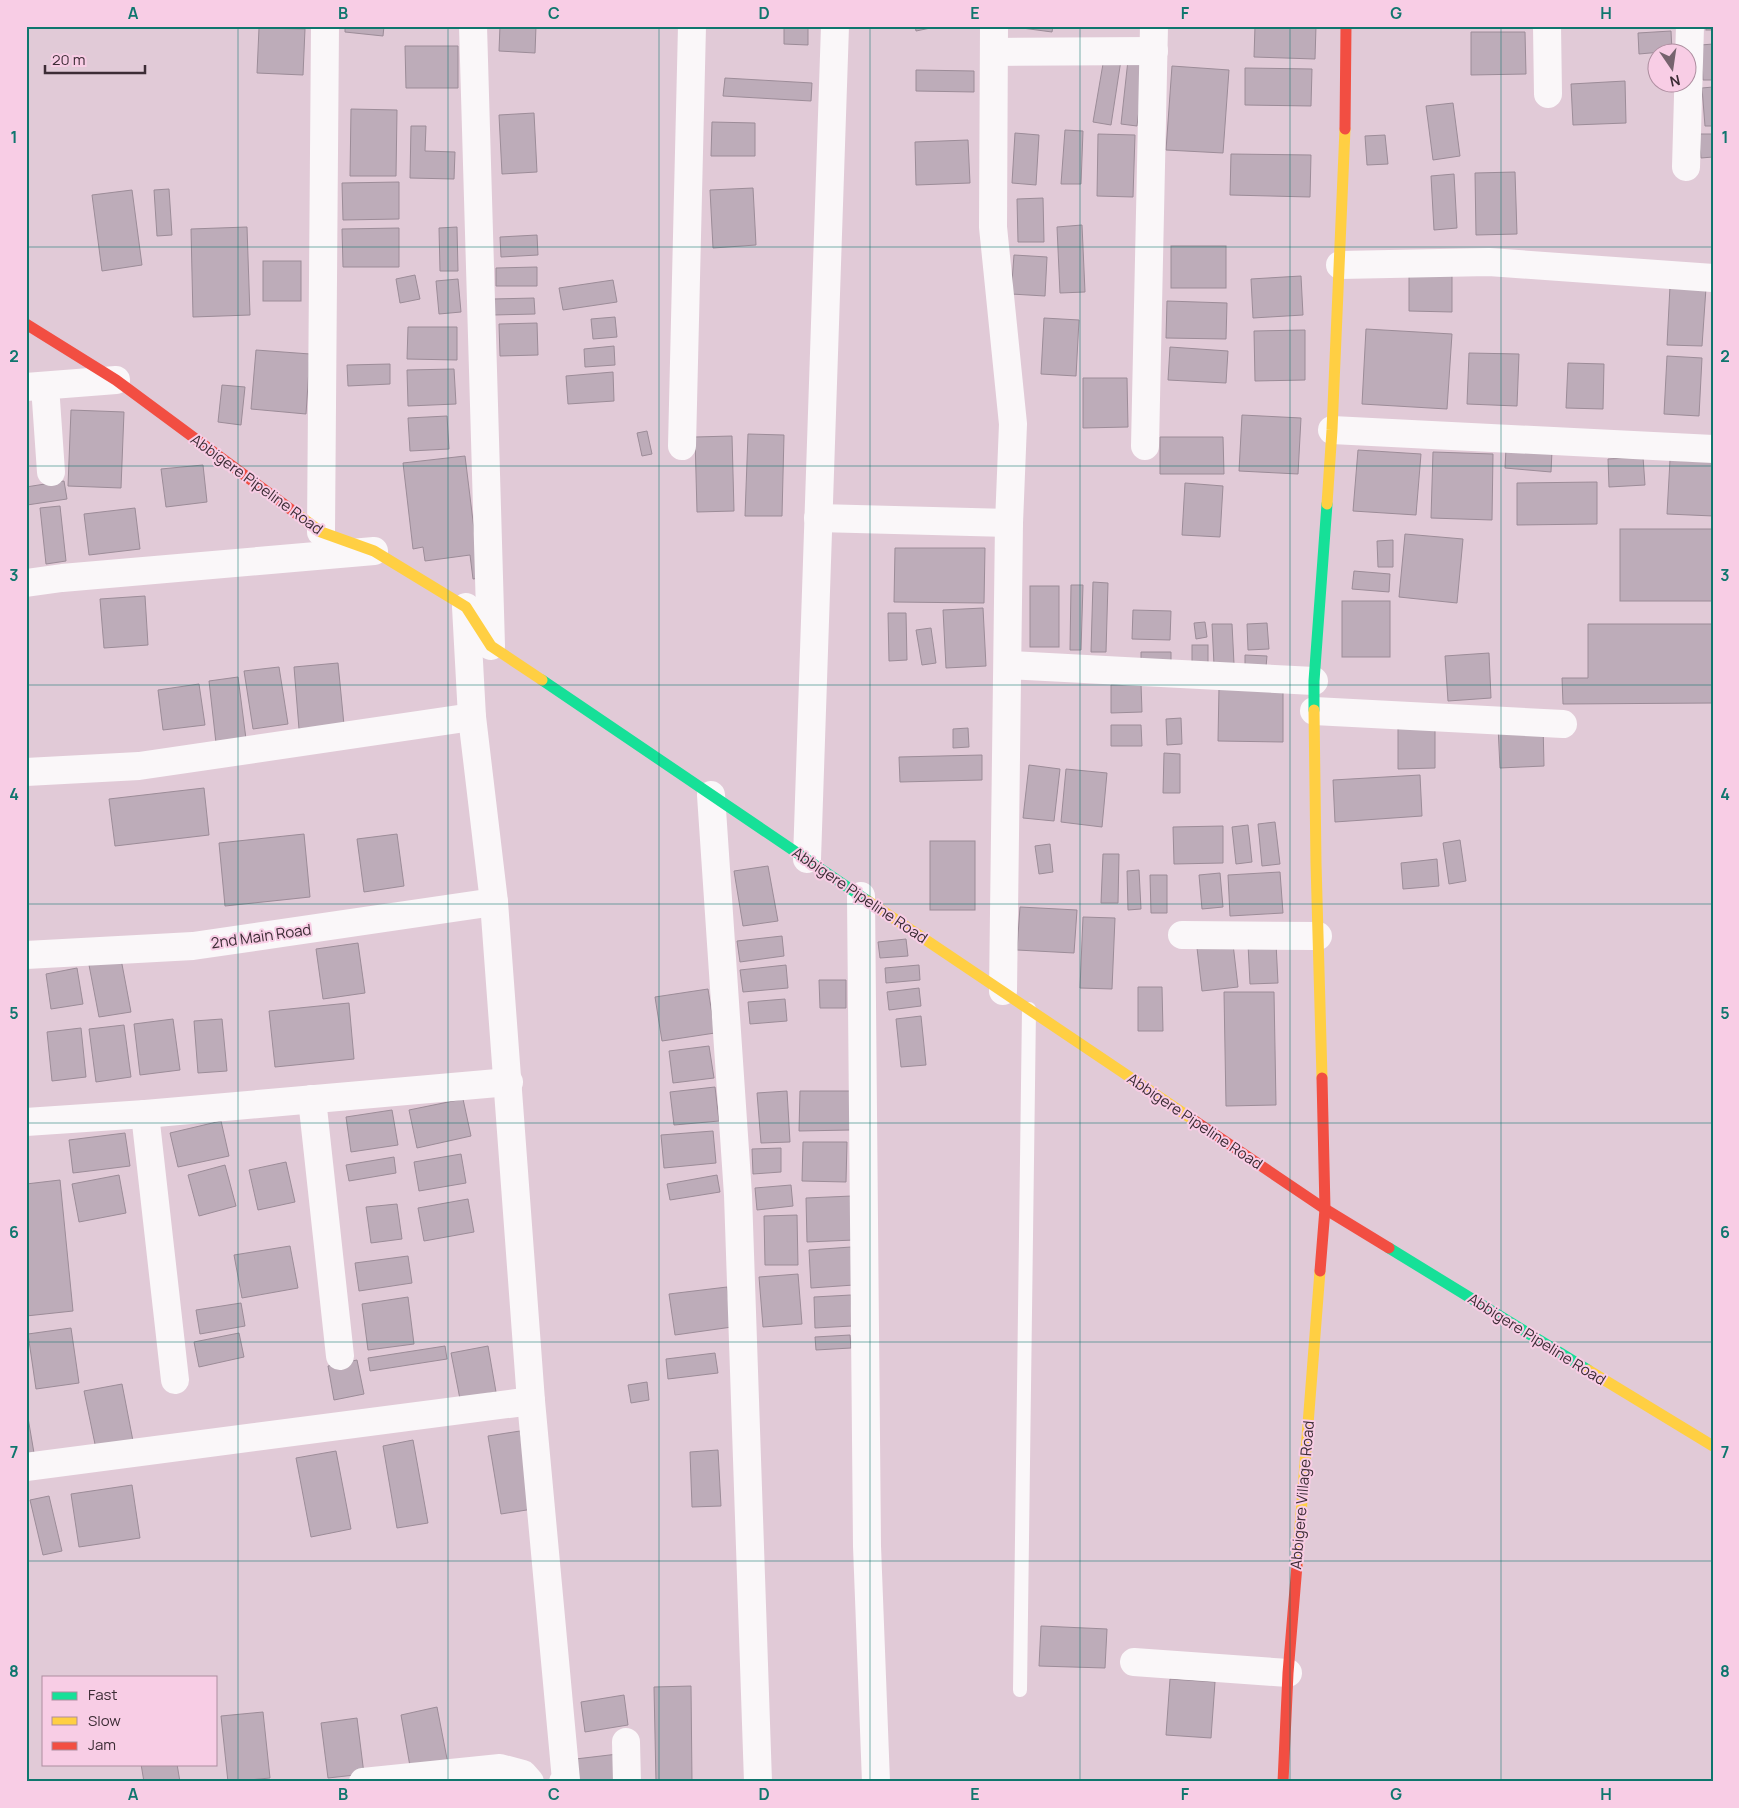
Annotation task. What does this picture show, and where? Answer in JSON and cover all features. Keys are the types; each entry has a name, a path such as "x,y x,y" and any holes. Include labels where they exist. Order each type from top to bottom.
{"street":[{"path":"321,532 325,26"},
{"path":"473,26 491,646"},
{"path":"682,446 692,26"},
{"path":"807,859 835,26"},
{"name":"Abbigere Village Road","path":"1283,1782 1288,1673 1325,1209 1314,681 1332,430 1345,130 1346,26"},
{"path":"1547,26 1548,94"},
{"path":"1686,167 1690,26"},
{"path":"1003,991 1009,664 1009,523 1013,424 993,227 994,39 1154,39 1145,446"},
{"path":"1340,265 1489,262 1713,278"},
{"name":"Abbigere Pipeline Road","path":"26,324 116,380 321,532 374,551 466,607 491,646 1325,1209 1713,1446"},
{"path":"51,472 36,387 116,380"},
{"path":"1332,430 1713,449"},
{"path":"818,518 1009,523"},
{"path":"26,583 62,578 374,551"},
{"path":"466,607 472,717 494,902 509,1082 531,1400 566,1780 563,1782"},
{"path":"1009,664 1314,681"},
{"path":"1314,711 1563,724"},
{"path":"26,772 139,766 472,717"},
{"path":"711,795 738,1195 758,1782"},
{"path":"861,896 867,1546 876,1782"},
{"name":"2nd Main Road","path":"26,955 193,946 494,902"},
{"path":"1182,934 1318,936"},
{"path":"26,1122 145,1114 509,1082"},
{"path":"312,1099 340,1356"},
{"path":"145,1114 175,1380"},
{"path":"26,1467 531,1400"},
{"path":"1134,1662 1288,1673"},
{"path":"626,1742 628,1782"},
{"path":"363,1782 500,1768 523,1774 530,1782"}],"lane":[{"path":"1020,1690 1029,1009"}],"building":[{"path":"345,26 384,26 383,36 345,32"},
{"path":"500,26 536,26 535,53 499,51"},
{"path":"784,26 808,26 808,45 784,44"},
{"path":"915,26 940,26 916,31"},
{"path":"1007,26 1053,26 1052,32"},
{"path":"1255,26 1316,26 1315,59 1254,57"},
{"path":"1706,26 1713,26 1713,30 1706,30"},
{"path":"259,28 305,29 303,75 257,73"},
{"path":"1671,31 1672,42 1646,42 1646,53 1639,54 1638,33"},
{"path":"1471,32 1525,32 1526,74 1471,75"},
{"path":"1713,44 1713,80 1703,80 1701,45"},
{"path":"405,46 458,46 458,88 406,88"},
{"path":"1104,58 1121,60 1111,125 1093,122"},
{"path":"1128,60 1145,62 1137,126 1121,124"},
{"path":"1172,66 1229,70 1223,153 1166,150"},
{"path":"1245,68 1312,69 1311,106 1245,105"},
{"path":"916,70 974,71 974,92 916,91"},
{"path":"725,78 812,83 811,101 723,96"},
{"path":"1625,81 1626,123 1573,125 1571,84"},
{"path":"1713,87 1713,126 1705,126 1702,88"},
{"path":"1453,103 1460,156 1433,160 1426,106"},
{"path":"351,109 397,110 396,176 350,176"},
{"path":"534,113 537,172 502,174 499,115"},
{"path":"712,122 755,123 755,156 711,156"},
{"path":"411,126 426,126 425,151 455,152 454,179 410,178"},
{"path":"1065,130 1083,131 1081,184 1061,184"},
{"path":"1015,133 1039,135 1036,185 1012,183"},
{"path":"1098,134 1135,135 1133,197 1097,196"},
{"path":"1699,134 1713,134 1713,157 1701,158"},
{"path":"1385,135 1388,164 1367,165 1365,136"},
{"path":"968,140 970,183 916,185 915,142"},
{"path":"1231,154 1311,155 1310,197 1230,195"},
{"path":"1515,172 1517,234 1476,235 1475,173"},
{"path":"1454,174 1457,228 1434,230 1431,176"},
{"path":"399,182 399,219 343,220 342,183"},
{"path":"753,188 756,245 713,248 710,190"},
{"path":"169,189 172,235 157,236 154,190"},
{"path":"132,190 142,265 102,271 92,195"},
{"path":"1043,198 1044,242 1018,242 1017,199"},
{"path":"1082,225 1085,292 1060,293 1057,227"},
{"path":"247,227 250,315 193,317 191,229"},
{"path":"457,227 458,271 440,271 439,228"},
{"path":"399,228 399,267 343,267 342,229"},
{"path":"537,235 538,255 501,257 500,237"},
{"path":"1171,246 1226,246 1226,288 1171,288"},
{"path":"1014,255 1047,257 1045,296 1011,294"},
{"path":"263,261 301,261 301,301 263,301"},
{"path":"537,267 537,286 496,286 496,268"},
{"path":"1409,269 1452,269 1452,312 1409,311"},
{"path":"415,275 420,299 400,303 396,279"},
{"path":"1301,276 1303,315 1253,318 1251,279"},
{"path":"458,279 461,312 439,314 436,281"},
{"path":"613,280 617,302 563,310 559,288"},
{"path":"1670,286 1706,288 1702,346 1667,345"},
{"path":"534,298 535,314 493,315 493,299"},
{"path":"1167,301 1227,303 1226,339 1166,338"},
{"path":"615,317 617,337 593,339 591,319"},
{"path":"1044,318 1079,320 1076,376 1041,374"},
{"path":"537,323 538,355 500,356 499,324"},
{"path":"408,327 457,327 457,360 407,359"},
{"path":"1366,329 1452,334 1447,409 1362,404"},
{"path":"1305,330 1305,380 1255,381 1254,331"},
{"path":"614,346 615,365 585,367 584,349"},
{"path":"1170,347 1228,351 1226,383 1168,380"},
{"path":"256,350 310,354 306,414 251,409"},
{"path":"1469,353 1519,354 1517,406 1467,404"},
{"path":"1667,356 1702,358 1699,416 1664,414"},
{"path":"1568,363 1604,364 1603,409 1566,408"},
{"path":"390,364 390,384 348,386 347,365"},
{"path":"454,369 456,404 408,406 407,370"},
{"path":"613,372 614,401 568,404 566,376"},
{"path":"1083,378 1127,378 1128,427 1083,428"},
{"path":"222,385 245,387 241,425 218,422"},
{"path":"71,410 124,412 121,488 68,486"},
{"path":"1242,415 1301,418 1298,474 1239,471"},
{"path":"447,416 449,449 410,451 408,418"},
{"path":"647,431 652,454 642,456 637,433"},
{"path":"748,434 784,435 782,516 745,516"},
{"path":"732,436 734,511 697,512 695,437"},
{"path":"1160,437 1223,437 1224,474 1160,474"},
{"path":"1506,448 1552,451 1551,472 1505,468"},
{"path":"1358,450 1421,454 1416,515 1353,511"},
{"path":"1433,452 1493,454 1492,520 1431,518"},
{"path":"465,456 480,578 473,579 470,555 425,561 423,547 413,549 403,463"},
{"path":"1643,457 1645,485 1609,487 1608,459"},
{"path":"1670,460 1713,462 1713,516 1667,514"},
{"path":"203,465 207,502 166,507 161,469"},
{"path":"64,481 67,499 27,505 26,487"},
{"path":"1597,482 1597,524 1517,525 1517,483"},
{"path":"1185,483 1223,486 1220,537 1182,535"},
{"path":"60,506 66,561 46,564 40,508"},
{"path":"135,508 140,549 89,555 84,514"},
{"path":"1620,529 1713,529 1713,601 1620,601"},
{"path":"1405,534 1463,539 1457,603 1399,597"},
{"path":"1393,540 1393,567 1378,567 1377,541"},
{"path":"895,548 985,548 984,603 894,602"},
{"path":"1354,571 1390,574 1389,592 1352,589"},
{"path":"1093,582 1108,583 1106,652 1091,652"},
{"path":"1071,585 1083,585 1081,650 1070,650"},
{"path":"1030,586 1059,586 1059,647 1030,647"},
{"path":"145,596 148,645 104,648 100,599"},
{"path":"1342,601 1390,601 1390,657 1342,657"},
{"path":"983,608 986,666 946,668 943,610"},
{"path":"1133,610 1171,611 1170,640 1132,639"},
{"path":"888,613 906,613 907,660 889,661"},
{"path":"1205,622 1207,637 1196,639 1194,623"},
{"path":"1267,623 1269,649 1248,650 1247,624"},
{"path":"1212,624 1232,624 1234,664 1214,665"},
{"path":"1588,624 1713,624 1713,703 1563,704 1562,678 1588,678"},
{"path":"931,628 936,663 922,665 916,630"},
{"path":"1192,645 1208,645 1208,673 1192,673"},
{"path":"1141,652 1171,652 1171,668 1141,669"},
{"path":"1489,653 1491,698 1448,701 1445,656"},
{"path":"1245,655 1267,656 1266,667 1245,667"},
{"path":"338,663 344,725 299,729 294,667"},
{"path":"279,667 288,724 253,729 244,671"},
{"path":"238,677 246,739 216,743 209,681"},
{"path":"199,684 205,725 163,730 158,690"},
{"path":"1141,684 1142,712 1111,713 1111,685"},
{"path":"1219,687 1283,688 1283,742 1218,741"},
{"path":"1181,718 1182,744 1167,745 1166,719"},
{"path":"1543,724 1544,766 1500,768 1498,726"},
{"path":"1111,725 1141,725 1142,746 1111,746"},
{"path":"1435,727 1435,768 1398,769 1398,728"},
{"path":"968,728 969,747 953,748 953,729"},
{"path":"1164,753 1180,754 1180,793 1163,793"},
{"path":"982,755 982,780 900,782 899,757"},
{"path":"1029,765 1060,769 1054,821 1023,818"},
{"path":"1066,769 1107,773 1102,827 1061,822"},
{"path":"1420,775 1422,816 1335,822 1333,780"},
{"path":"204,788 209,835 115,846 109,799"},
{"path":"1275,822 1280,864 1262,866 1258,824"},
{"path":"1248,825 1252,862 1236,864 1232,827"},
{"path":"1223,826 1223,863 1174,864 1173,827"},
{"path":"304,834 310,897 225,906 219,843"},
{"path":"397,834 404,886 364,892 357,839"},
{"path":"1460,840 1466,881 1449,884 1443,843"},
{"path":"930,841 975,841 975,910 930,910"},
{"path":"1050,844 1053,872 1039,874 1035,846"},
{"path":"1103,854 1119,854 1118,903 1101,903"},
{"path":"1437,859 1439,886 1403,889 1401,863"},
{"path":"768,866 778,921 743,926 734,871"},
{"path":"1139,870 1141,909 1128,910 1127,871"},
{"path":"1280,872 1283,913 1230,916 1228,875"},
{"path":"1220,873 1223,907 1202,909 1199,875"},
{"path":"1150,875 1167,875 1167,913 1151,913"},
{"path":"1020,907 1077,910 1074,953 1017,950"},
{"path":"1083,917 1115,918 1112,989 1080,988"},
{"path":"782,936 784,956 740,962 737,941"},
{"path":"906,939 908,956 880,958 878,942"},
{"path":"358,943 365,993 323,999 316,949"},
{"path":"1276,943 1278,983 1250,984 1248,944"},
{"path":"1233,944 1238,987 1202,991 1197,948"},
{"path":"121,959 131,1012 99,1017 89,965"},
{"path":"786,965 788,988 743,992 740,970"},
{"path":"919,965 920,980 886,983 885,968"},
{"path":"77,968 83,1004 51,1009 46,974"},
{"path":"819,980 846,980 846,1008 820,1008"},
{"path":"1138,987 1162,987 1163,1031 1138,1031"},
{"path":"919,988 921,1006 889,1010 887,992"},
{"path":"708,989 715,1033 662,1041 655,997"},
{"path":"1224,992 1274,992 1276,1105 1226,1106"},
{"path":"785,999 787,1021 750,1024 748,1002"},
{"path":"349,1003 354,1059 275,1067 269,1011"},
{"path":"921,1016 926,1065 901,1067 896,1019"},
{"path":"173,1019 180,1070 140,1075 134,1024"},
{"path":"222,1019 227,1071 198,1073 194,1021"},
{"path":"124,1025 131,1077 96,1082 89,1029"},
{"path":"81,1028 86,1077 52,1081 47,1032"},
{"path":"709,1046 714,1078 673,1083 669,1051"},
{"path":"715,1087 719,1121 674,1125 670,1092"},
{"path":"787,1091 790,1142 761,1143 757,1093"},
{"path":"800,1091 850,1091 850,1130 799,1131"},
{"path":"463,1099 471,1136 417,1148 409,1110"},
{"path":"392,1110 398,1145 351,1152 346,1117"},
{"path":"221,1121 229,1156 178,1167 170,1133"},
{"path":"713,1131 716,1163 664,1168 661,1135"},
{"path":"125,1133 130,1166 73,1173 69,1140"},
{"path":"803,1142 847,1142 846,1182 802,1181"},
{"path":"781,1148 781,1172 753,1174 752,1149"},
{"path":"461,1154 466,1183 419,1191 414,1162"},
{"path":"394,1157 396,1173 349,1181 346,1165"},
{"path":"286,1162 295,1202 258,1210 249,1170"},
{"path":"225,1165 236,1206 199,1216 188,1175"},
{"path":"119,1175 126,1213 79,1222 72,1184"},
{"path":"717,1175 720,1192 670,1200 667,1184"},
{"path":"60,1180 73,1311 26,1316 26,1184"},
{"path":"791,1185 793,1206 757,1210 755,1188"},
{"path":"852,1196 854,1240 807,1242 806,1198"},
{"path":"468,1199 474,1232 424,1241 418,1208"},
{"path":"397,1204 402,1239 371,1243 366,1207"},
{"path":"797,1215 798,1265 765,1265 764,1216"},
{"path":"290,1246 298,1288 242,1298 234,1255"},
{"path":"851,1247 854,1285 811,1288 809,1250"},
{"path":"408,1256 412,1283 359,1291 355,1263"},
{"path":"798,1274 802,1324 763,1327 759,1277"},
{"path":"727,1287 732,1327 675,1335 669,1294"},
{"path":"851,1295 852,1326 815,1328 814,1297"},
{"path":"408,1297 414,1344 368,1350 362,1304"},
{"path":"241,1303 245,1326 200,1334 196,1310"},
{"path":"71,1328 79,1383 36,1389 28,1334"},
{"path":"239,1333 244,1357 199,1367 194,1342"},
{"path":"850,1335 851,1348 816,1350 815,1337"},
{"path":"445,1346 447,1359 370,1371 368,1358"},
{"path":"488,1346 496,1392 460,1399 451,1353"},
{"path":"715,1353 718,1373 668,1379 666,1359"},
{"path":"357,1360 364,1394 334,1400 328,1366"},
{"path":"647,1382 649,1400 631,1403 628,1385"},
{"path":"122,1384 133,1441 96,1449 84,1391"},
{"path":"26,1406 34,1453 26,1455"},
{"path":"520,1431 533,1509 501,1514 488,1436"},
{"path":"413,1440 428,1523 397,1528 383,1446"},
{"path":"718,1450 721,1506 692,1507 690,1452"},
{"path":"336,1451 351,1529 311,1537 296,1458"},
{"path":"132,1485 140,1538 79,1547 71,1494"},
{"path":"49,1496 62,1551 43,1555 30,1500"},
{"path":"1041,1626 1107,1629 1105,1668 1039,1666"},
{"path":"1170,1679 1215,1682 1211,1738 1166,1735"},
{"path":"691,1686 692,1782 656,1782 654,1687"},
{"path":"624,1695 628,1725 585,1732 581,1702"},
{"path":"437,1707 448,1764 411,1772 401,1715"},
{"path":"263,1712 270,1778 228,1782 221,1716"},
{"path":"357,1718 364,1774 328,1778 321,1723"},
{"path":"618,1754 621,1780 570,1782 567,1760"},
{"path":"141,1766 177,1766 180,1782 144,1782"}],"traffic: fast":[{"path":"1314,710 1314,681 1327,504"},
{"path":"542,680 868,901"},
{"path":"1389,1248 1588,1370"}],"traffic: slow":[{"path":"1327,504 1345,129"},
{"path":"297,514 321,532 374,551 466,607 491,646 542,680"},
{"path":"1314,710 1322,1078"},
{"path":"868,901 1195,1121"},
{"path":"1297,1565 1320,1271"},
{"path":"1588,1370 1713,1446"}],"traffic: jam":[{"path":"1345,129 1346,26"},
{"path":"26,324 116,380 297,514"},
{"path":"1320,1271 1325,1209 1322,1078"},
{"path":"1195,1121 1325,1209 1389,1248"},
{"path":"1283,1782 1288,1673 1297,1565"}]}
